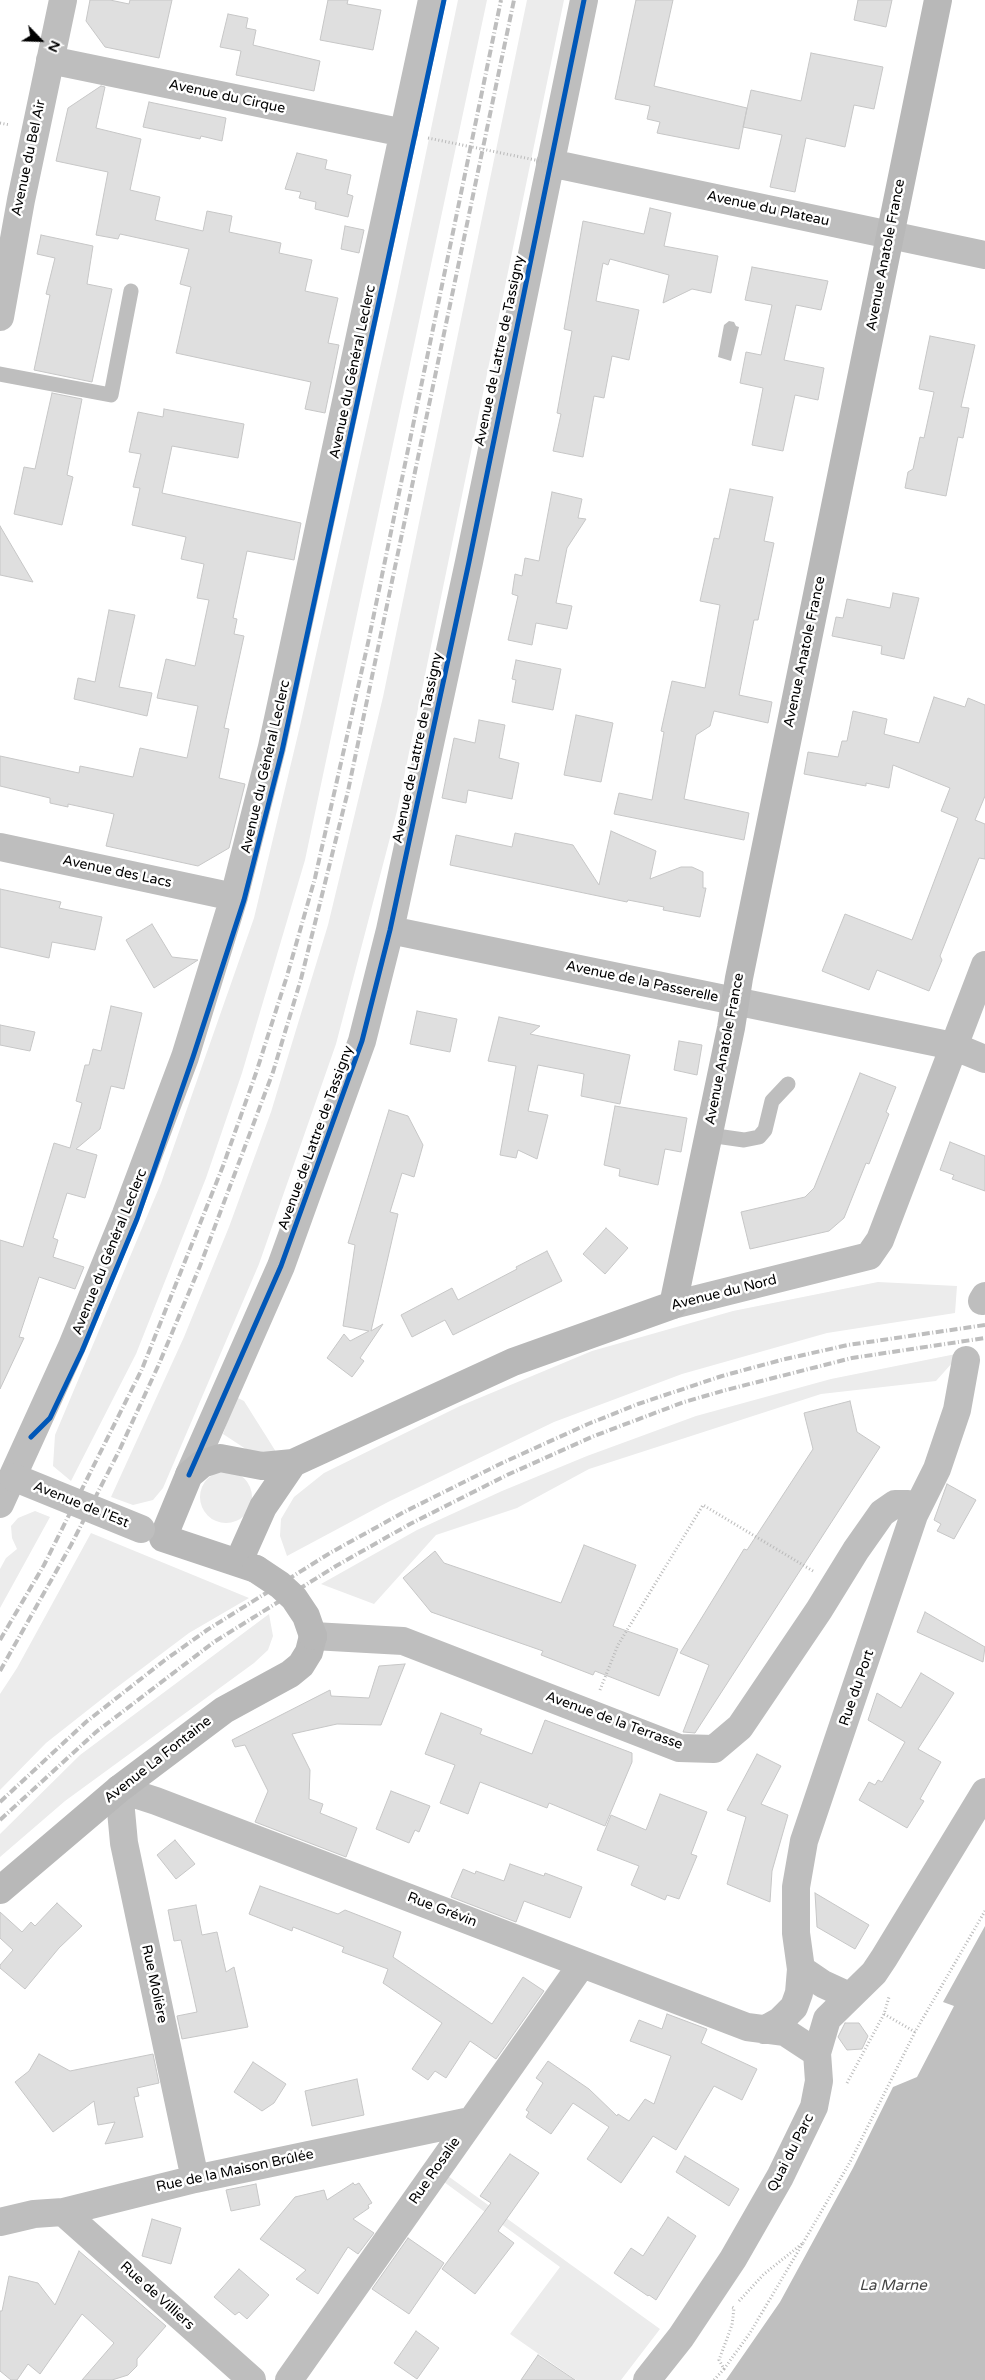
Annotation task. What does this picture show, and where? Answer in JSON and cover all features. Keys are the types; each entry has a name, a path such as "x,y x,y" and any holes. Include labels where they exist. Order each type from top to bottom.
{"street":[{"name":"Avenue du Bel Air","path":"0,317 5,255 63,0"},
{"name":"Avenue du Général Leclerc","path":"0,1504 7,1474 72,1346 126,1214 185,1057 234,897 272,747 416,136 432,0"},
{"name":"Avenue de Lattre de Tassigny","path":"189,1475 282,1266 362,1041 390,930 469,562 584,0"},
{"name":"Avenue Anatole France","path":"673,1305 938,0"},
{"name":"Avenue du Cirque","path":"50,60 416,136"},
{"name":"Avenue du Plateau","path":"550,163 985,255"},
{"name":"Avenue des Lacs","path":"0,848 234,897"},
{"name":"Avenue de la Passerelle","path":"390,930 953,1046"},
{"name":"Avenue du Nord","path":"293,1463 512,1362 673,1305 869,1256 880,1240 985,965"},
{"path":"953,1046 985,1059"},
{"name":"Rue du Port","path":"801,1969 796,1933 796,1886 804,1841 914,1515 937,1469 957,1410 966,1360"},
{"path":"293,1463 262,1466 247,1464 234,1459 220,1458 202,1464 189,1475 152,1533 247,1566 280,1585 294,1598 306,1616 313,1636"},
{"path":"247,1566 263,1507 293,1463"},
{"path":"247,1464 260,1484 263,1507"},
{"name":"Avenue de l'Est","path":"7,1474 152,1533"},
{"name":"Avenue de la Terrasse","path":"313,1636 402,1640 680,1748 714,1749 740,1727 882,1513 895,1504 908,1504 914,1515"},
{"name":"Avenue La Fontaine","path":"0,1890 120,1789 224,1710 290,1674 302,1665 309,1652 313,1636"},
{"name":"Rue Grévin","path":"120,1789 156,1801 747,2027 785,2032 817,2053"},
{"name":"Rue Molière","path":"120,1789 124,1843 195,2179"},
{"name":"Quai du Parc","path":"647,2380 681,2337 728,2267 780,2177 814,2107 819,2081 817,2053 827,2020 874,1972 884,1958 985,1792"},
{"name":"Rue Rosalie","path":"290,2380 582,1964"},
{"path":"764,2030 780,2021 794,2007 799,1993 801,1969 823,1984 849,1996"},
{"name":"Rue de la Maison Brûlée","path":"0,2222 34,2214 63,2212 195,2179 470,2122"},
{"name":"Rue de Villiers","path":"63,2212 252,2380"}],"lane":[{"path":"0,374 111,395 131,291"},
{"path":"709,1134 744,1140 759,1137 765,1130 772,1101 788,1084"}],"path":[{"path":"0,123 10,125"},
{"path":"416,136 550,163"},
{"path":"590,1713 618,1645 703,1505 834,1584"},
{"path":"714,2380 750,2333 850,2162 915,2032 985,1911"},
{"path":"884,2014 915,2032"},
{"path":"724,2369 719,2360 732,2325 734,2308 764,2274 803,2243"},
{"path":"729,2305 734,2308"}],"shaded area":[{"path":"458,0 487,0 305,860 242,1073 206,1178 136,1354 71,1481 53,1466 55,1435 161,1183 254,918 300,726 396,296"},
{"path":"527,0 564,0 397,811 336,1044 259,1264 163,1488 153,1500 133,1505 111,1497 184,1337 229,1227 271,1112 328,925 383,697"},
{"path":"878,1282 957,1286 955,1313 827,1333 682,1374 554,1422 388,1502 287,1556 280,1536 281,1519 294,1497 324,1473 460,1406 592,1351 733,1311"},
{"path":"961,1353 936,1381 821,1394 589,1469 517,1508 436,1535 374,1604 321,1584 417,1530 502,1491 587,1456 696,1416 831,1379"},
{"path":"236,1397 244,1401 278,1455 258,1457 223,1434"},
{"path":"221,1471 231,1471 245,1478 252,1492 252,1502 245,1516 231,1523 221,1523 211,1519 204,1512 200,1502 200,1492 204,1482 211,1475"},
{"path":"35,1511 50,1517 0,1608 0,1569 6,1558 17,1549 12,1538 11,1526 18,1518"},
{"path":"91,1533 249,1598 189,1633 112,1691 46,1743 0,1790 0,1694 17,1668"},
{"path":"269,1614 273,1636 268,1650 254,1663 65,1801 0,1857 0,1834 80,1755"},
{"path":"448,2176 660,2329 621,2380 576,2380 510,2334 560,2267 444,2182"}],"water":[{"path":"729,321 734,322 739,327 731,361 718,357 724,325"},
{"name":"La Marne","path":"985,1926 985,2380 726,2380 780,2302 853,2168 893,2087 917,2077 954,2006 943,2002"}],"building":[{"path":"90,0 110,0 129,4 130,0 172,0 159,58 105,47 86,21"},
{"path":"328,0 348,0 347,4 381,10 373,50 320,40"},
{"path":"636,0 673,0 654,86 747,108 739,149 657,133 660,122 647,119 650,106 615,99"},
{"path":"858,0 892,0 886,27 854,20"},
{"path":"228,14 248,18 246,28 256,30 253,45 320,61 314,91 236,75 241,51 220,47"},
{"path":"811,53 883,67 874,109 854,105 845,147 806,138 795,192 770,187 782,135 743,127 751,90 801,101"},
{"path":"101,86 105,87 96,128 141,139 130,190 160,197 155,220 203,231 207,211 232,216 229,232 281,243 279,253 312,260 305,291 338,298 328,343 339,345 325,413 305,409 311,382 176,353 191,287 180,284 189,249 120,234 118,239 96,235 108,172 56,161 68,108"},
{"path":"149,102 226,118 222,141 201,136 200,139 143,127"},
{"path":"297,153 327,160 325,169 351,175 347,194 353,196 348,217 315,209 316,202 299,198 301,192 285,189"},
{"path":"650,208 671,213 664,246 718,256 711,293 692,289 663,303 669,275 610,259 608,265 603,263 596,301 639,310 629,360 612,356 604,398 594,396 583,457 553,451 561,414 557,413 572,331 564,329 583,221 644,234"},
{"path":"345,226 364,230 359,253 341,249"},
{"path":"41,235 93,246 87,284 112,289 92,382 34,370 50,295 46,294 55,258 37,254"},
{"path":"752,267 828,281 821,310 796,305 784,360 824,368 818,400 795,395 783,451 752,445 763,388 740,383 746,352 761,355 772,305 745,300"},
{"path":"930,336 975,345 961,407 969,408 963,438 958,437 946,496 905,488 908,472 913,469 920,437 924,438 934,392 919,389"},
{"path":"52,393 82,399 67,475 73,477 62,525 14,514 24,467 35,469"},
{"path":"164,409 244,424 238,458 172,446 162,493 301,523 294,560 247,551 233,618 237,619 234,634 244,636 224,728 229,729 219,778 245,784 229,848 198,866 106,846 114,814 68,804 68,807 50,803 50,798 0,786 0,756 79,773 80,766 133,777 140,748 187,758 198,706 157,698 166,659 195,666 209,600 197,598 204,564 181,559 186,537 132,525 140,488 133,487 141,454 129,452 138,412 163,417"},
{"path":"730,489 773,497 764,541 774,543 758,620 754,620 739,695 772,702 768,723 714,711 710,726 696,735 684,799 749,813 744,840 614,814 619,793 652,800 664,732 661,731 672,681 705,688 720,605 700,601 714,538 719,539"},
{"path":"552,492 582,499 578,518 586,519 567,548 556,603 572,606 567,629 536,623 532,645 508,640 518,596 512,594 515,574 522,576 525,558 539,561"},
{"path":"0,526 33,582 0,575"},
{"path":"893,593 919,598 904,659 881,654 882,646 832,636 836,617 843,618 847,599 890,608"},
{"path":"109,610 135,615 119,687 152,693 147,716 74,699 78,678 95,682"},
{"path":"516,660 561,669 553,710 512,702 516,680 512,679"},
{"path":"934,697 965,707 968,698 985,705 985,796 975,820 985,824 985,859 979,858 940,956 942,960 929,991 877,970 869,990 822,971 845,914 912,940 958,818 941,811 950,788 893,765 889,788 866,783 866,786 804,774 808,752 838,757 842,741 847,741 853,711 887,719 884,734 919,743"},
{"path":"576,715 613,723 601,782 564,775"},
{"path":"479,720 505,725 499,758 519,763 512,799 468,790 466,803 442,798 454,738 475,743"},
{"path":"611,831 656,851 650,879 681,867 692,867 703,872 703,888 706,888 700,917 663,910 664,907 628,900 627,902 450,865 456,835 512,847 515,833 573,845 599,885"},
{"path":"0,889 61,902 59,908 102,917 95,950 52,942 49,958 0,947"},
{"path":"152,924 172,957 198,960 154,988 126,940"},
{"path":"111,1006 142,1013 124,1089 111,1086 100,1129 76,1149 97,1155 85,1198 67,1193 53,1238 58,1240 53,1257 84,1267 75,1289 39,1277 19,1337 24,1338 0,1389 0,1240 23,1247 54,1143 70,1148 82,1103 76,1101 85,1065 89,1065 93,1049 101,1051"},
{"path":"417,1011 457,1019 450,1052 410,1044"},
{"path":"499,1017 540,1026 530,1034 630,1055 620,1104 581,1096 584,1074 538,1065 528,1111 548,1115 537,1159 518,1150 516,1158 500,1155 516,1066 488,1061"},
{"path":"0,1025 35,1032 30,1051 0,1045"},
{"path":"679,1041 702,1045 697,1075 674,1070"},
{"path":"860,1073 896,1087 886,1112 889,1114 869,1164 866,1163 844,1218 829,1231 750,1249 741,1212 805,1197 814,1188"},
{"path":"615,1106 687,1118 681,1152 665,1149 658,1185 619,1176 620,1169 604,1165"},
{"path":"389,1110 408,1116 423,1145 414,1177 402,1173 390,1212 398,1214 371,1331 383,1324 360,1358 364,1361 352,1377 327,1358 344,1334 350,1341 369,1331 343,1326 355,1245 348,1243"},
{"path":"950,1142 985,1156 985,1191 952,1179 954,1175 940,1170"},
{"path":"606,1228 628,1248 605,1274 583,1254"},
{"path":"547,1251 562,1281 453,1335 445,1320 412,1337 401,1315 452,1288 458,1300"},
{"path":"850,1401 857,1432 880,1447 695,1733 683,1732 709,1665 680,1653 744,1549 747,1550 813,1449 804,1413"},
{"path":"947,1484 976,1500 954,1539 937,1531 941,1524 934,1520"},
{"path":"584,1545 636,1565 613,1626 678,1649 659,1696 595,1671 593,1675 541,1655 543,1651 431,1612 403,1578 435,1551 444,1563 561,1603"},
{"path":"925,1612 985,1647 983,1662 917,1632"},
{"path":"405,1664 381,1725 337,1724 292,1734 310,1770 309,1799 323,1804 320,1813 357,1828 346,1857 255,1822 268,1791 245,1745 235,1747 232,1740 330,1690 331,1696 369,1698 379,1666"},
{"path":"921,1673 954,1693 918,1749 941,1762 920,1799 924,1801 907,1828 859,1800 869,1782 875,1785 878,1780 882,1782 905,1742 868,1720 877,1693 901,1708"},
{"path":"441,1713 482,1729 480,1734 532,1754 545,1720 632,1753 632,1762 605,1826 549,1803 547,1808 480,1782 468,1814 440,1803 455,1765 425,1754"},
{"path":"757,1754 781,1766 761,1804 788,1815 772,1871 770,1902 727,1884 746,1817 727,1810"},
{"path":"391,1791 430,1806 419,1832 415,1830 409,1843 376,1829"},
{"path":"660,1794 707,1812 691,1854 697,1856 679,1899 667,1895 665,1900 631,1885 639,1866 597,1850 611,1815 646,1830"},
{"path":"175,1840 195,1864 176,1879 157,1855"},
{"path":"510,1864 544,1876 545,1873 582,1887 570,1918 524,1901 516,1922 451,1897 463,1869 475,1874 476,1871 504,1881"},
{"path":"260,1886 338,1914 345,1910 401,1932 393,1957 492,2024 523,1977 544,1991 496,2059 470,2041 446,2078 435,2071 428,2080 412,2069 442,2023 383,1983 388,1969 342,1952 344,1947 293,1927 292,1931 249,1914"},
{"path":"815,1893 869,1925 855,1949 817,1927"},
{"path":"57,1903 82,1926 59,1948 25,1989 0,1968 0,1965 13,1950 0,1938 0,1912 22,1932 31,1922 35,1926"},
{"path":"196,1905 202,1935 217,1932 226,1972 234,1967 248,2027 182,2039 177,2016 197,2012 181,1940 174,1941 168,1910"},
{"path":"667,2014 707,2029 701,2043 757,2069 742,2100 714,2086 676,2150 653,2136 621,2183 587,2159 609,2127 573,2103 551,2134 526,2117 529,2112 526,2110 543,2083 536,2078 548,2061 589,2089 617,2116 618,2114 629,2121 645,2099 654,2104 671,2056 630,2041 639,2020 662,2029"},
{"path":"845,2023 859,2023 868,2036 862,2049 847,2050 838,2037"},
{"path":"39,2054 70,2071 153,2054 159,2083 137,2088 139,2096 134,2097 143,2137 105,2144 115,2122 98,2125 94,2101 53,2132 15,2082 29,2071"},
{"path":"253,2062 286,2084 274,2103 262,2111 234,2092"},
{"path":"357,2079 364,2115 312,2126 305,2091"},
{"path":"510,2154 539,2173 498,2231 514,2243 475,2294 442,2269 491,2203 480,2196"},
{"path":"685,2156 739,2189 729,2206 676,2172"},
{"path":"353,2183 355,2185 359,2183 372,2203 368,2205 369,2208 353,2219 374,2233 358,2254 348,2247 318,2294 296,2279 306,2270 260,2239 295,2197 324,2190 327,2200"},
{"path":"256,2184 260,2205 231,2211 226,2190"},
{"path":"668,2217 696,2236 656,2300 614,2273 631,2248 643,2256"},
{"path":"152,2219 181,2228 171,2264 142,2256"},
{"path":"408,2238 444,2263 409,2314 372,2289"},
{"path":"79,2251 166,2326 137,2359 137,2366 128,2375 112,2380 82,2380 114,2343 82,2314 40,2374 28,2364 17,2380 11,2380 0,2371 0,2311 2,2311 9,2276 38,2283 55,2305"},
{"path":"239,2269 269,2295 247,2319 239,2312 235,2315 214,2297"},
{"path":"416,2331 439,2348 417,2379 394,2363"},
{"path":"538,2355 575,2380 521,2380"}],"railway":[{"path":"0,1640 44,1565 142,1369 223,1166 256,1073 287,976 315,878 368,643 501,0"},
{"path":"0,1671 71,1545 119,1451 159,1364 200,1266 273,1072 301,979 348,791 514,0"},
{"path":"0,1802 86,1722 165,1660 207,1630 330,1553 404,1512 502,1463 588,1424 638,1404 722,1376 848,1345 985,1325"},
{"path":"0,1820 96,1732 214,1642 336,1566 410,1524 507,1475 594,1436 684,1402 852,1358 985,1338"}],"cycle path":[{"path":"31,1437 50,1418 82,1351 137,1219 193,1057 244,900 282,751 444,0"},
{"path":"189,1475 281,1266 362,1041 390,930 469,562 584,0"}]}
